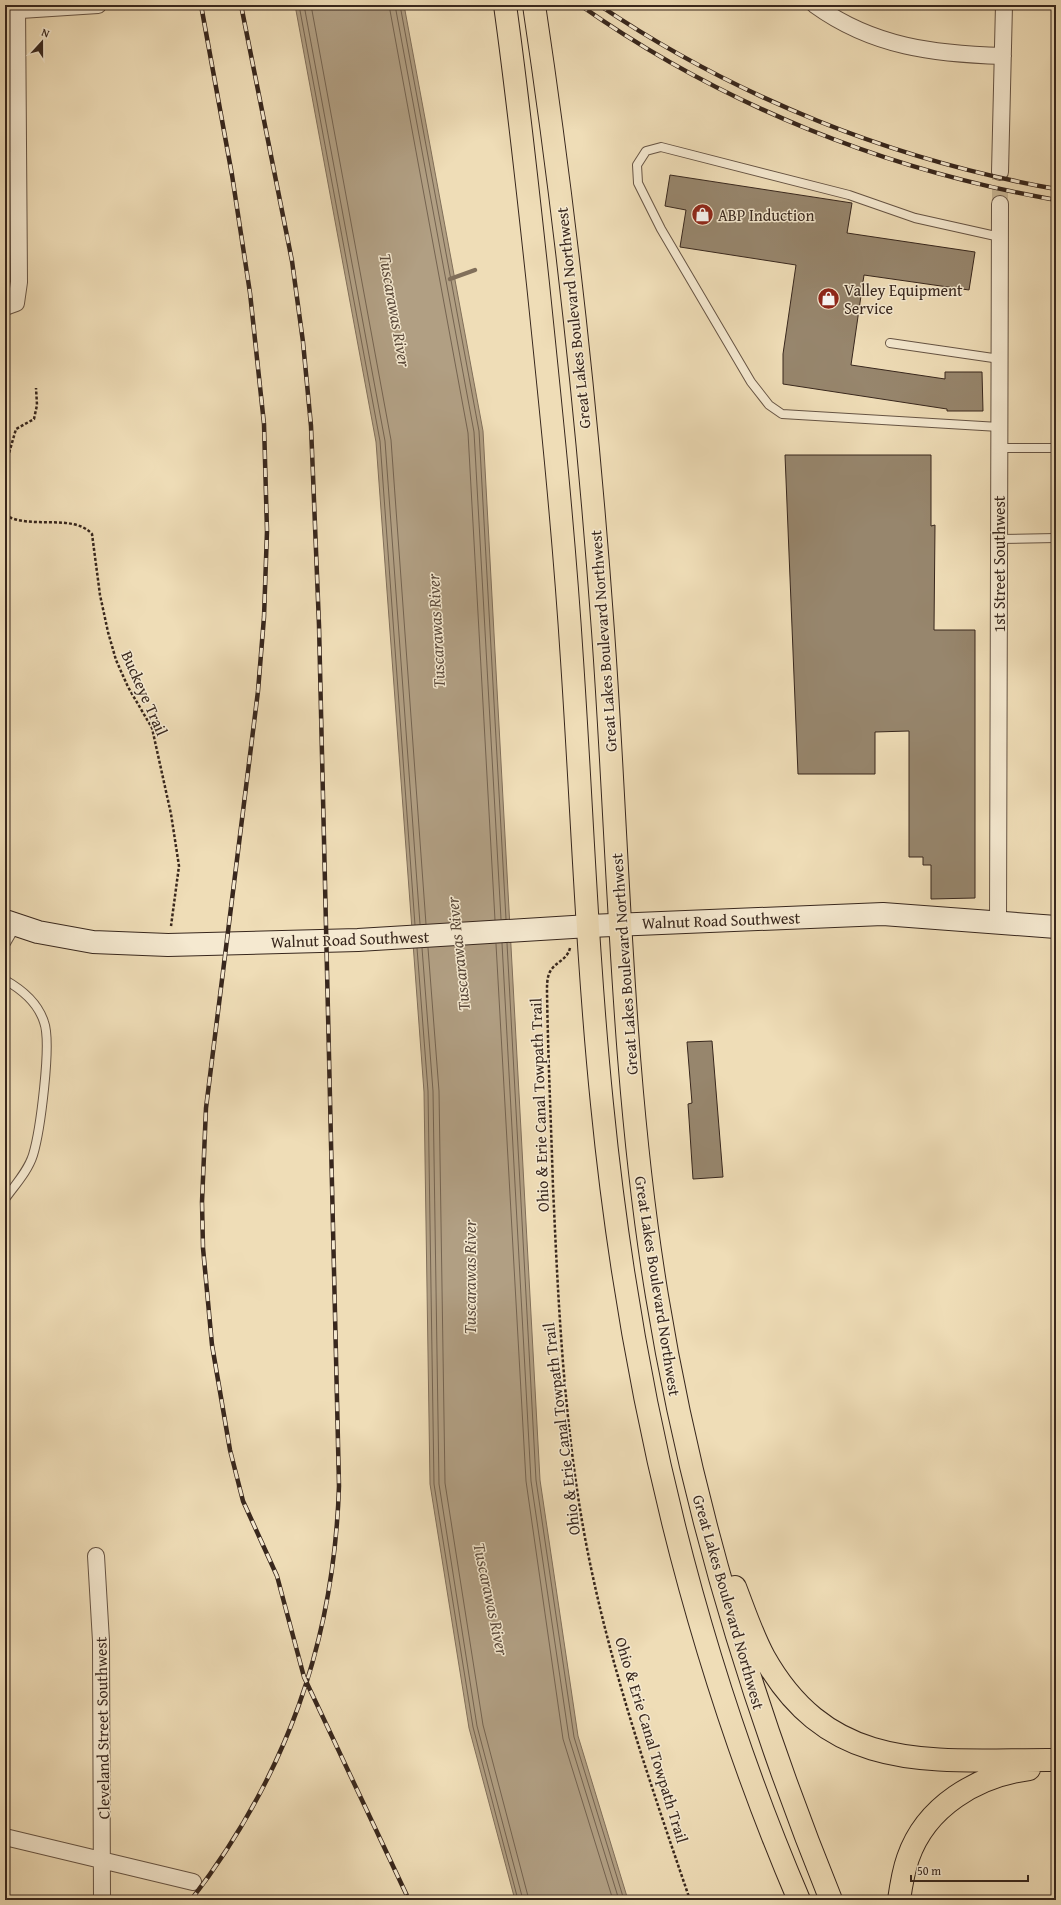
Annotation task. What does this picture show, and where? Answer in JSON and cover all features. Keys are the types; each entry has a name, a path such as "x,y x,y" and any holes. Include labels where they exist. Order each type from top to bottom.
{"highway":[{"name":"Great Lakes Boulevard Northwest","path":"505,5 528,194 565,561 602,1106 615,1210 629,1303 657,1452 694,1599 721,1689 750,1777 797,1897"},
{"name":"Great Lakes Boulevard Northwest","path":"534,5 549,106 564,230 592,502 603,630 635,1131 645,1213 671,1375 693,1475 730,1614 753,1692 800,1824 831,1900"},
{"path":"693,1475 754,1635 764,1656 790,1695 806,1712 825,1727 845,1739 866,1748 911,1758 1056,1760"},
{"path":"899,1900 908,1857 919,1836 940,1809 958,1795 978,1783 1000,1774 1056,1767"}],"street":[{"path":"10,305 19,282 12,156 13,9 98,5"},
{"path":"815,5 844,23 865,33 902,45 956,55 1003,56"},
{"path":"1000,172 1004,5"},
{"name":"1st Street Southwest","path":"998,924 1000,204"},
{"name":"Walnut Road Southwest","path":"11,924 62,938 93,942 168,945 358,940 589,926 883,914 998,924 1056,927"},
{"name":"Cleveland Street Southwest","path":"96,1556 101,1641 102,1900"},
{"path":"5,1836 192,1882"}],"lane":[{"path":"1000,237 915,218 849,195 662,147 646,151 637,165 638,183 661,228 751,382 769,405 782,414 1000,426"},
{"path":"890,343 1000,359"},
{"path":"999,448 1056,448"},
{"path":"999,539 1056,538"},
{"path":"5,945 11,924"},
{"path":"5,980 18,988 31,1000 44,1022 47,1044 40,1128 33,1156 21,1178 5,1199"}],"path":[{"path":"5,467 16,429 34,419 37,405 36,388"},
{"name":"Buckeye Trail","path":"5,515 20,520 77,524 87,528 92,534 100,595 116,660 128,687 152,728 171,814 178,860 177,890 171,929"},
{"name":"Ohio & Erie Canal Towpath Trail","path":"570,949 567,957 552,968 548,977 547,991 558,1312 563,1377 571,1447 583,1524 596,1591 613,1659 636,1742 690,1900"}],"water":[{"name":"Tuscarawas River","path":"295,5 404,5 483,431 540,1480 578,1736 628,1900 515,1900 469,1728 430,1484 424,1092 376,442"}],"building":[{"path":"670,175 852,203 847,233 975,252 969,290 864,275 851,365 945,379 945,372 982,372 983,411 947,411 947,409 783,384 783,354 796,265 680,247 686,210 665,206"},
{"path":"785,455 931,455 931,526 935,525 934,630 975,630 975,898 931,899 931,865 923,865 923,857 909,857 909,731 875,732 875,774 798,774"},
{"path":"712,1041 723,1177 693,1179 688,1104 692,1103 687,1042"}],"waterway":[{"path":"450,279 475,270"}],"tunnel":[{"path":"1000,172 1000,204"}],"railway":[{"path":"201,5 232,175 250,293 264,424 267,531 264,617 258,691 206,1108 202,1202 203,1248 212,1345 230,1450 243,1501 277,1576 304,1677 409,1900"},
{"path":"191,1900 224,1853 254,1805 278,1756 299,1705 315,1653 327,1599 335,1544 339,1486 319,625 311,426 303,342 292,261 241,5"},
{"path":"580,5 634,41 690,73 748,103 807,129 929,171 992,187 1056,200"},
{"path":"599,5 706,69 761,96 818,121 876,143 935,161 995,177 1056,189"}],"place":[{"name":"ABP Induction","path":"703,215"},
{"name":"Valley Equipment Service","path":"828,299"}]}
